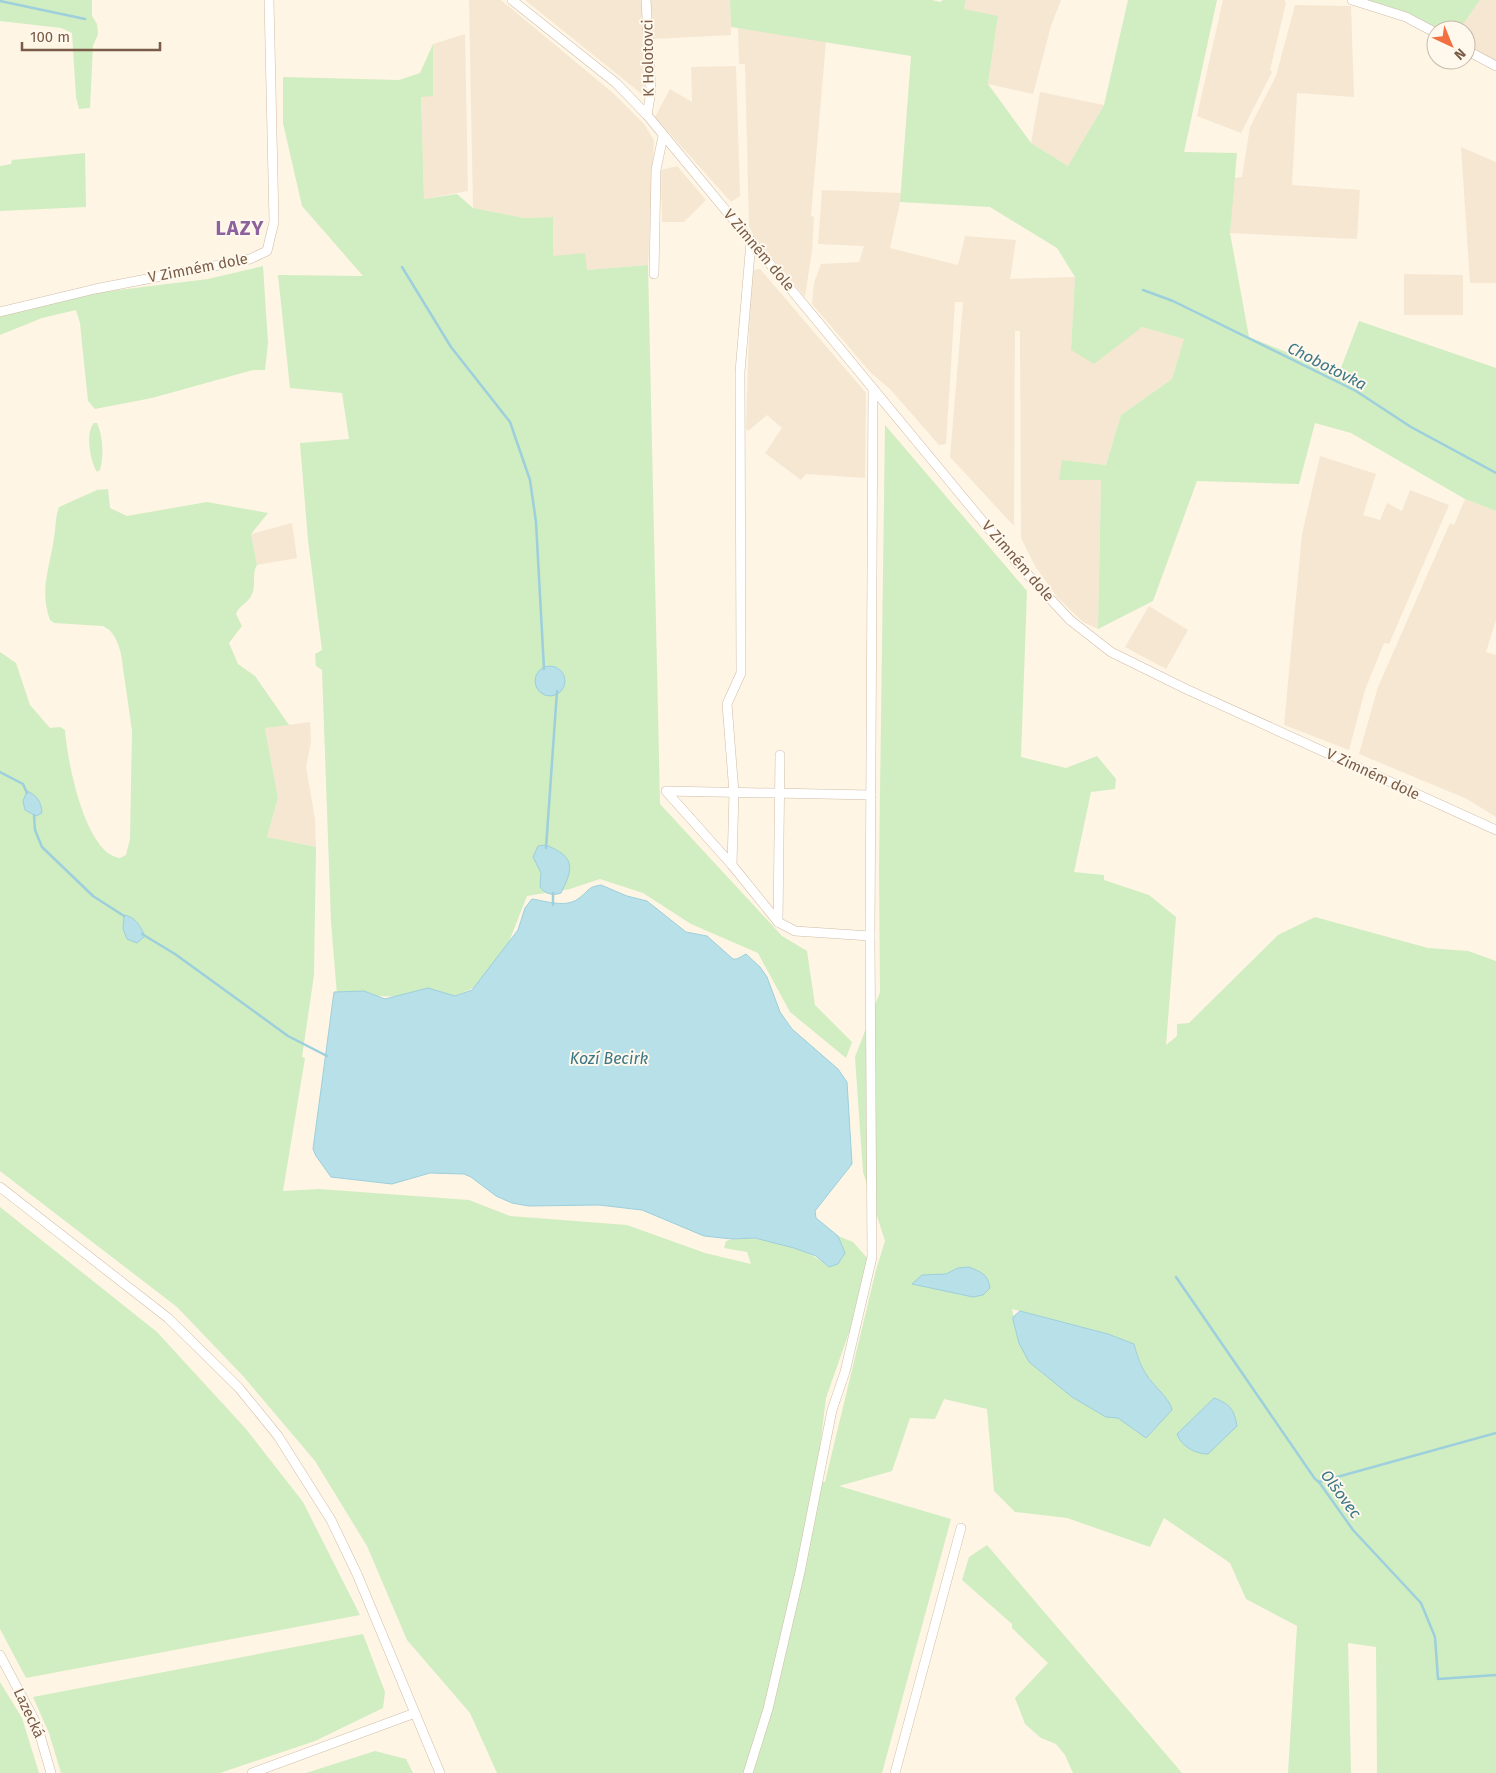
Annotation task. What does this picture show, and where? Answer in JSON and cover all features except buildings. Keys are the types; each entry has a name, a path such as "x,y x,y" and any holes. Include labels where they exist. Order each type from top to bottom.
{"street":[{"name":"V Zimném dole","path":"0,312 95,289 250,259 267,250 274,222 269,0"},
{"name":"V Zimném dole","path":"512,0 616,83 646,116 1028,575 1070,620 1111,652 1186,689 1496,830"},
{"name":"K Holotovci","path":"646,0 651,91 646,116"},
{"path":"1352,0 1406,17 1426,28"},
{"path":"1476,55 1496,66"},
{"path":"654,274 656,170 663,136"},
{"path":"732,865 734,793 727,704 741,673 740,372 751,241"},
{"path":"748,1773 768,1709 800,1572 832,1410 845,1372 872,1257 870,936 873,389"},
{"path":"778,922 780,755"},
{"path":"870,936 795,931 778,922 732,865 666,791 871,795"},
{"path":"0,1187 168,1318 239,1388 278,1436 331,1520 357,1574 440,1773"},
{"path":"894,1773 961,1528"},
{"name":"Lazecká","path":"0,1655 37,1725 51,1773"},
{"path":"252,1773 415,1713"}],"shaded area":[{"path":"469,0 501,0 613,93 644,124 654,140 648,265 586,270 553,256 552,217 524,218 473,208"},
{"path":"525,0 642,0 645,93 643,95"},
{"path":"650,0 730,0 731,35 653,39"},
{"path":"966,0 1061,0 1051,26 1033,94 988,84 998,17 964,9"},
{"path":"1223,0 1285,0 1286,3 1270,70 1272,72 1241,133 1197,116"},
{"path":"1480,0 1496,0 1496,60 1476,51 1476,20 1466,20"},
{"path":"1295,5 1351,6 1354,97 1297,93 1292,185 1360,190 1357,239 1230,233 1233,178 1242,177 1250,127 1276,76"},
{"path":"738,28 826,41 811,216 814,217 812,250 805,297 754,236 749,226 745,64 739,64"},
{"path":"465,34 468,191 424,199 421,96 433,95 433,44"},
{"path":"736,66 740,196 731,202 655,117 670,89 692,102 691,67"},
{"path":"1040,92 1104,105 1068,166 1031,143"},
{"path":"1461,147 1496,162 1496,283 1470,283"},
{"path":"677,166 706,200 684,222 662,222 661,170"},
{"path":"822,190 902,193 890,248 958,265 965,236 1016,240 1010,279 1075,277 1071,350 1142,327 1184,339 1172,379 1121,415 1106,465 1062,460 1101,480 1098,629 1083,622 1057,597 1035,566 1021,538 1020,331 1015,331 1014,526 950,457 963,302 955,302 946,444 939,445 890,389 871,373 812,304 814,283 821,264 859,262 864,246 818,244"},
{"path":"760,269 866,393 865,478 806,474 801,480 765,453 782,428 767,415 748,431 746,429 751,271"},
{"path":"1404,274 1463,275 1463,315 1404,315"},
{"path":"1320,456 1376,474 1363,515 1380,520 1387,503 1402,511 1410,490 1449,505 1389,644 1384,643 1365,690 1349,750 1284,725 1302,534"},
{"path":"1465,499 1496,511 1496,620 1486,652 1496,655 1496,817 1467,799 1359,754 1378,687 1450,523 1454,525"},
{"path":"292,523 297,558 257,565 251,534"},
{"path":"1149,606 1188,630 1166,669 1125,647"},
{"path":"310,722 311,742 306,767 315,819 316,847 267,837 278,798 265,728"}],"green space":[{"path":"0,0 92,0 92,16 97,24 98,34 93,46 90,108 79,109 76,97 72,33 61,28 0,21"},
{"path":"730,0 932,0 940,2 943,0 966,0 964,9 998,16 988,84 1031,143 1068,166 1104,105 1128,0 1217,0 1184,152 1237,153 1230,233 1249,337 1339,373 1359,321 1496,368 1496,511 1465,499 1351,433 1315,423 1299,484 1197,481 1153,601 1098,629 1101,480 1059,480 1062,460 1106,465 1121,415 1172,379 1184,339 1142,327 1094,364 1071,350 1075,277 1057,248 990,207 900,202 911,56 731,27"},
{"path":"1360,0 1480,0 1466,20 1426,20 1426,26"},
{"path":"433,44 433,96 421,97 424,199 457,194 473,208 524,218 553,217 553,256 585,253 587,270 648,265 660,804 782,936 807,951 815,1005 852,1042 846,1058 790,1012 758,953 691,924 643,893 600,879 570,889 527,896 503,957 477,986 451,998 337,995 331,922 322,670 316,666 315,654 322,650 308,540 300,443 349,439 342,393 290,388 278,275 363,276 302,206 283,123 283,77 399,80 420,73"},
{"path":"85,153 86,207 0,211 0,166 11,164 12,160"},
{"path":"263,266 268,343 265,370 253,370 152,398 95,409 88,401 80,323 76,310 42,318 0,335 0,316 94,293 208,279"},
{"path":"94,423 97,423 99,428 102,446 100,470 97,472 92,461 89,440 91,427"},
{"path":"885,425 1027,591 1021,757 1066,768 1097,756 1116,779 1115,789 1091,792 1074,872 1104,875 1104,880 1149,895 1176,917 1166,1045 1177,1036 1177,1024 1189,1023 1278,935 1315,917 1428,948 1468,951 1496,961 1496,1773 1377,1773 1376,1647 1348,1643 1351,1773 1288,1773 1297,1626 1246,1599 1230,1563 1164,1518 1150,1547 1067,1518 1015,1512 994,1491 987,1409 944,1399 935,1419 910,1418 892,1471 839,1486 951,1519 882,1773 497,1773 470,1713 407,1640 367,1546 315,1461 243,1376 177,1307 0,1171 0,652 16,663 30,705 50,728 60,727 65,730 74,783 80,804 97,841 108,853 120,858 126,855 130,839 132,731 121,654 118,645 113,634 103,626 54,623 50,620 45,599 46,579 59,507 97,490 108,489 110,508 127,516 207,502 268,513 251,534 257,565 254,572 254,589 249,599 237,611 236,614 242,626 229,643 238,664 255,676 289,725 265,728 278,798 267,837 316,847 314,975 302,1057 305,1058 283,1191 319,1189 469,1200 510,1216 627,1225 705,1253 751,1264 747,1252 724,1248 726,1241 752,1239 780,1243 807,1253 829,1267 845,1253 838,1236 853,1242 868,1259 854,1318 826,1398 816,1480 825,1482 876,1270 885,1241 863,1172 855,1057 880,992 879,869","holes":["1012,1309 1108,1334 1134,1344 1144,1371 1164,1395 1172,1410 1146,1438 1118,1418 1072,1397 1029,1362 1018,1338"]},
{"path":"0,1207 157,1332 246,1429 303,1502 360,1615 26,1678 0,1629"},
{"path":"987,1545 1182,1773 1073,1773 1065,1755 1056,1744 1041,1738 1025,1724 1015,1698 1048,1663 1012,1628 1012,1624 962,1580 969,1557"},
{"path":"363,1634 385,1692 383,1708 315,1741 220,1773 61,1773 49,1733 33,1697"},
{"path":"0,1682 22,1718 39,1773 0,1773"},
{"path":"375,1751 406,1759 413,1773 306,1773"}],"water":[{"path":"550,666 560,671 565,681 560,691 550,696 540,691 535,681 540,671"},
{"path":"27,791 38,800 42,813 36,816 25,810 23,801"},
{"path":"546,845 556,849 567,859 569,864 568,876 561,893 558,894 547,893 540,887 541,873 533,857 538,846"},
{"name":"Kozí Becirk","path":"601,885 627,896 647,901 686,932 707,936 733,959 746,954 760,967 767,977 780,1012 792,1029 838,1069 847,1082 852,1164 815,1211 816,1218 838,1236 845,1253 838,1264 829,1267 816,1256 755,1238 732,1239 704,1236 642,1210 599,1205 529,1206 512,1203 496,1196 464,1174 430,1173 392,1184 331,1177 316,1156 313,1149 334,992 364,991 385,999 428,988 455,996 472,990 518,930 525,908 532,899 555,903 573,902 590,888"},
{"path":"124,915 135,920 145,936 137,943 127,939 123,929"},
{"path":"969,1267 980,1272 988,1280 990,1288 983,1295 973,1297 912,1284 922,1275 946,1274 958,1268"},
{"path":"1020,1311 1108,1334 1134,1344 1144,1371 1168,1401 1172,1410 1146,1438 1118,1418 1106,1417 1072,1397 1029,1362 1019,1343 1013,1320 1013,1317"},
{"path":"1214,1398 1228,1405 1234,1415 1237,1426 1208,1454 1198,1453 1185,1446 1177,1434"}],"waterway":[{"path":"0,1 85,19"},
{"path":"402,267 451,347 510,422 530,480 536,522 544,669"},
{"name":"Chobotovka","path":"1143,290 1173,301 1356,391 1411,427 1496,473"},
{"path":"546,848 557,691"},
{"path":"0,772 23,784 27,793"},
{"path":"34,815 35,830 42,847 93,896 124,916"},
{"path":"553,893 553,905"},
{"path":"142,934 175,954 288,1036 327,1056"},
{"name":"Olšovec","path":"1176,1277 1315,1479 1353,1530 1421,1603 1435,1637 1438,1679 1496,1675"},
{"path":"1319,1482 1496,1433"}],"district":[{"name":"LAZY","path":"240,228"}]}
